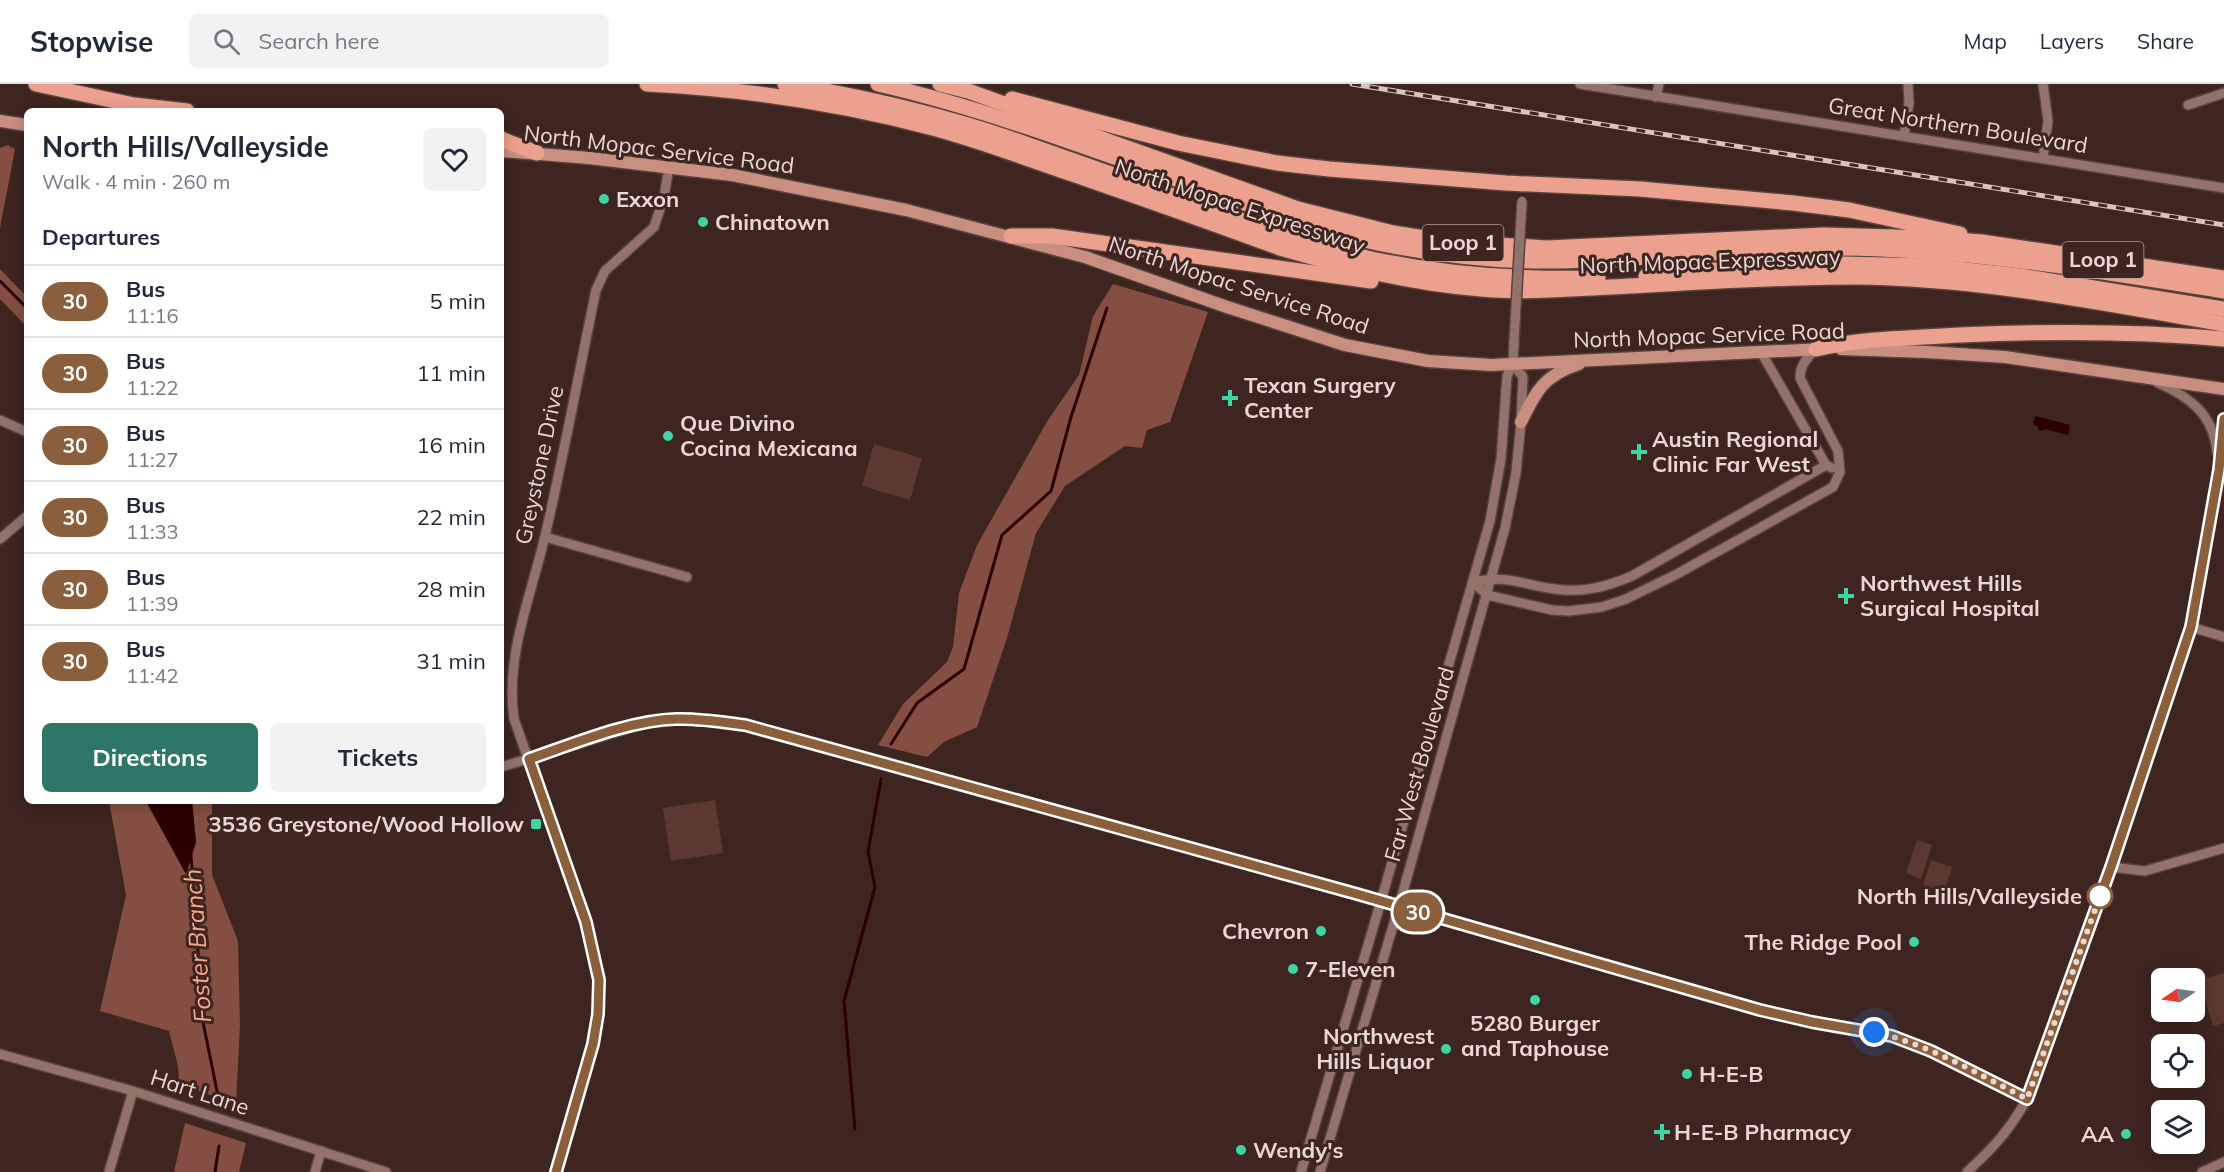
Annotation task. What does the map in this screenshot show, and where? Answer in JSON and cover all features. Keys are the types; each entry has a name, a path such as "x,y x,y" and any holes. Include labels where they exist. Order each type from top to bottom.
{"highway":[{"path":"36,84 134,105 161,108"},
{"name":"North Mopac Expressway","path":"647,84 724,89 771,95 823,103 924,126 1000,149 1280,248 1325,261 1414,281 1482,290 1549,290 1852,277 1922,279 1989,286 2224,324"},
{"path":"785,84 880,102 941,117 1004,136 1286,236 1397,264 1494,276 1560,278 1636,276 1798,263 1930,266 2020,276 2224,309"},
{"path":"878,84 1009,120 1299,222 1398,247 1493,259 1553,261 1798,249 1882,249 1998,258 2224,291"},
{"name":"North Mopac Expressway","path":"940,84 968,91 1298,208 1393,233 1449,242 1547,248 1824,235 1929,238 1982,242 2224,278"},
{"path":"968,91 1017,99 1178,143 1276,163 1329,170 1523,184 1640,189 1793,203 1849,210 1953,231 1982,242"},
{"path":"504,140 537,153"},
{"path":"1011,236 1052,236 1372,281 1414,281"},
{"path":"1759,267 1821,270 1852,277"},
{"path":"1816,349 1844,343 1896,339 2048,332 2119,332 2224,339"}],"main road":[{"path":"0,121 24,125"},
{"path":"0,127 24,125"},
{"name":"North Mopac Service Road","path":"504,151 732,175 863,200 1011,236 1085,257 1345,345 1428,362 1491,365 1816,349 1927,352 2005,357 2224,388"},
{"path":"1521,422 1534,395 1547,380 1566,369 1594,360"}],"street":[{"name":"Great Northern Boulevard","path":"1580,84 2224,188"},
{"path":"1656,97 1659,84"},
{"path":"1904,136 1909,103 1908,84"},
{"path":"2043,84 2048,121 2043,158"},
{"path":"2188,105 2224,93"},
{"name":"Greystone Drive","path":"556,1172 593,1044 598,1014 599,980 586,922 514,719 511,696 512,674 522,620 545,537 597,290 605,271 654,227 664,197 669,167"},
{"name":"Far West Boulevard","path":"1301,1172 1491,517 1501,459 1507,376 1514,364 1523,184"},
{"path":"1473,582 1488,595 1552,610 1569,611 1602,607 1626,599 1677,574 1833,487 1840,472 1838,451 1800,378 1803,362 1816,349"},
{"path":"1761,352 1826,465 1840,472"},
{"name":"Far West Boulevard","path":"1320,1172 1399,906 1505,528 1516,473 1521,422 1523,377 1514,364"},
{"path":"2148,378 2185,396 2202,413 2212,428 2217,447 2219,470"},
{"path":"1967,1172 2010,1128 2027,1099 2111,867 2191,627 2219,470 2224,418"},
{"path":"0,420 24,431"},
{"path":"2219,470 2224,459"},
{"path":"1473,582 1492,578 1508,579 1557,590 1593,590 1632,576 1826,465"},
{"path":"0,539 24,519"},
{"path":"545,537 687,578"},
{"path":"1662,559 1677,574"},
{"path":"2191,627 2224,637"},
{"path":"504,766 649,722 675,719 708,720 745,725 1399,906 1760,1010 1892,1036 1931,1051 2027,1099"},
{"path":"2111,867 2145,871 2224,848"},
{"name":"Hart Lane","path":"0,1054 133,1091 386,1172"},
{"path":"109,1172 133,1091"},
{"path":"315,1172 321,1151"},
{"path":"2202,1172 2224,1162"}],"shaded area":[{"path":"8,145 15,149 0,228 0,148"},
{"path":"0,269 24,294 24,324 0,299"},
{"path":"1113,284 1208,312 1170,422 1147,430 1142,448 1125,446 1065,486 1036,533 1007,638 977,727 944,742 927,757 878,745 903,704 947,662 953,647 959,593 977,545 1048,420 1079,375 1093,316"},
{"path":"2035,416 2070,425 2068,435 2045,429 2039,431 2033,424"},
{"path":"874,444 922,458 910,500 862,486"},
{"path":"715,800 723,853 671,861 663,808"},
{"path":"110,804 148,804 186,874 196,842 192,804 212,804 212,875 238,941 240,1024 236,1105 179,1083 178,1066 169,1031 100,1011 126,895"},
{"path":"148,804 192,804 196,842 186,874"},
{"path":"1917,840 1932,845 1921,879 1906,873"},
{"path":"1931,860 1952,867 1944,892 1923,885"},
{"path":"2224,973 2224,1023 2213,1026 2205,1000 2205,978"},
{"path":"185,1123 246,1143 239,1172 174,1172"}],"waterway":[{"name":"Foster Branch","path":"0,281 24,305"},
{"path":"891,744 917,703 964,669 1002,535 1051,491 1071,417 1107,308"},
{"path":"855,1129 844,1001 875,887 868,852 881,779"},
{"name":"Foster Branch","path":"191,855 203,1022 217,1091"},
{"name":"Foster Branch","path":"215,1172 219,1146"}],"railway":[{"path":"1352,84 2224,225"}],"bus line":[{"name":"30","path":"556,1172 593,1044 598,1014 599,980 586,922 529,759 623,728 675,719 708,720 745,725 1357,894 1760,1010 1892,1036 1931,1051 2027,1099 2111,867 2191,627 2219,470 2224,419"}],"place":[{"name":"Exxon","path":"604,199"},
{"name":"Chinatown","path":"703,222"},
{"name":"Texan Surgery Center","path":"1230,398"},
{"name":"Que Divino Cocina Mexicana","path":"668,436"},
{"name":"Austin Regional Clinic Far West","path":"1639,452"},
{"name":"Northwest Hills Surgical Hospital","path":"1846,596"},
{"name":"3536 Greystone/Wood Hollow","path":"536,824"},
{"name":"North Hills/Valleyside","path":"2100,896"},
{"name":"Chevron","path":"1321,931"},
{"name":"The Ridge Pool","path":"1914,942"},
{"name":"7-Eleven","path":"1293,969"},
{"name":"5280 Burger and Taphouse","path":"1535,1000"},
{"name":"Northwest Hills Liquor","path":"1446,1049"},
{"name":"H-E-B","path":"1687,1074"},
{"name":"H-E-B Pharmacy","path":"1662,1132"},
{"name":"AA","path":"2126,1134"},
{"name":"Wendy's","path":"1241,1150"}],"route":[{"path":"1874,1032 1923,1048 2027,1099 2100,896"}]}
